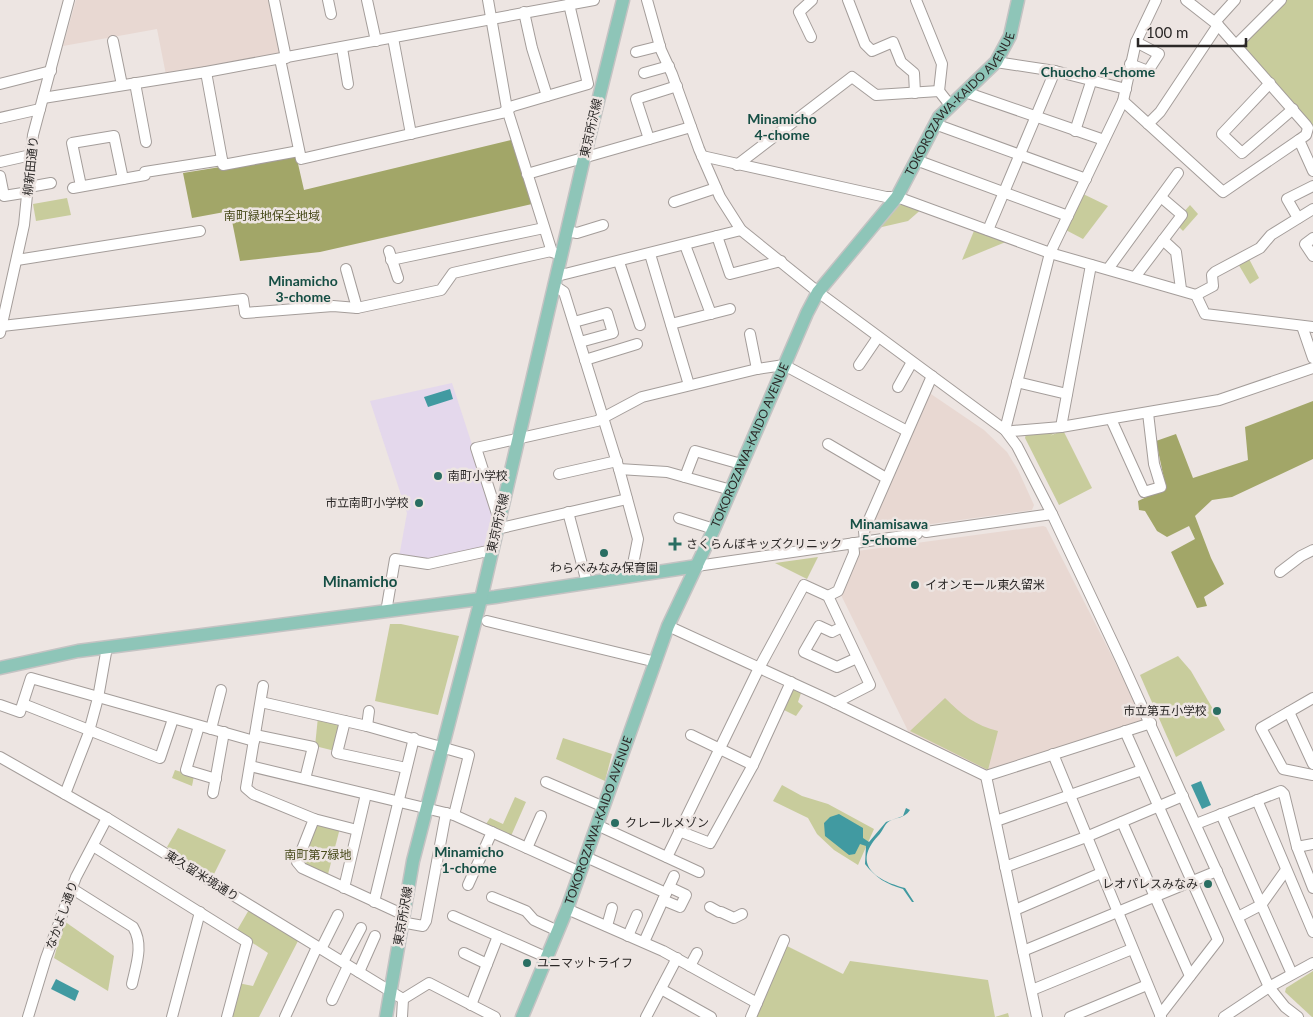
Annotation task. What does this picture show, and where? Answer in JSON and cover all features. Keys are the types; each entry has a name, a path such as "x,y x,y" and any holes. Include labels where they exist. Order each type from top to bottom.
{"main road":[{"name":"東京所沢線","path":"386,1017 402,918 426,808 481,599 517,439 556,281 557,253 567,231 623,0"},
{"name":"TOKOROZAWA-KAIDO AVENUE","path":"522,1017 567,909 668,626 714,529 784,365 818,292 898,197 935,124 950,105 996,62 1010,36 1018,0"},
{"path":"0,668 55,655 107,647 481,599 697,566"}],"street":[{"name":"柳新田通り","path":"1,330 17,260 29,189 31,155 40,109 69,0"},
{"path":"274,0 301,159 502,113 507,109 588,84 569,4"},
{"path":"328,0 331,14"},
{"path":"367,0 376,41"},
{"path":"1,330 242,299 245,313 333,306 357,308 441,290 453,272 557,253 544,228 507,109 488,0"},
{"path":"43,98 342,48 594,0"},
{"path":"647,0 660,46 677,86 702,156 716,188 741,230 818,292 1007,432 1052,514 1151,723 1269,987 1280,1002 1298,1017"},
{"path":"811,38 799,12 812,0"},
{"path":"848,0 865,44 872,51 893,42 902,62 914,73 915,93"},
{"path":"916,0 942,64 939,91 950,105"},
{"path":"1007,432 1017,382 1050,253 1123,101 1136,42 1156,0"},
{"path":"1123,101 1223,192 1306,135 1308,128 1270,83 1216,24 1186,0"},
{"path":"1148,124 1160,112 1216,24 1235,0"},
{"path":"1236,45 1281,0"},
{"path":"524,12 532,48 547,96"},
{"path":"393,38 411,134"},
{"path":"113,41 122,85"},
{"path":"1130,64 1148,71 1159,54 1136,42"},
{"path":"636,52 660,46"},
{"path":"342,48 348,84"},
{"path":"996,62 1055,71 1126,89"},
{"path":"644,74 669,66"},
{"path":"0,84 51,71"},
{"path":"988,230 1055,71"},
{"path":"206,72 222,165 299,151"},
{"path":"736,164 852,77 876,95 939,91"},
{"path":"1075,131 1092,79"},
{"path":"135,83 146,142"},
{"path":"1270,83 1222,134 1242,153 1293,109"},
{"path":"649,139 636,99 677,86"},
{"path":"965,92 1104,140"},
{"path":"0,118 40,109"},
{"path":"935,124 1086,179"},
{"path":"527,174 691,128"},
{"path":"123,179 114,136 72,143 77,187 123,179 144,175 145,172 222,160"},
{"path":"1299,140 1310,157 1313,171"},
{"path":"0,162 31,155"},
{"path":"702,156 886,197 898,197 1050,253 1181,289 1196,295 1213,286 1212,274 1260,248 1271,236 1313,209"},
{"path":"916,160 1068,216"},
{"path":"1108,269 1162,198 1178,173"},
{"path":"0,176 4,196 52,183"},
{"path":"1298,218 1287,199 1313,186"},
{"path":"674,202 716,188"},
{"path":"1135,277 1182,215 1162,198"},
{"path":"567,231 577,233 603,225"},
{"path":"398,278 390,256 544,228"},
{"path":"633,576 632,569 638,539 628,499 574,322 564,292 556,281 619,262 741,230"},
{"path":"17,260 200,231"},
{"path":"717,236 730,274 781,261"},
{"path":"1313,238 1305,244 1313,256"},
{"path":"1163,240 1176,252 1181,289"},
{"path":"685,245 711,314"},
{"path":"650,254 689,385"},
{"path":"619,262 640,324"},
{"path":"1061,427 1091,265"},
{"path":"346,269 357,308"},
{"path":"1196,295 1201,310 1205,314 1308,326 1313,358"},
{"path":"671,324 730,309"},
{"path":"574,322 606,313 613,333 580,342"},
{"path":"750,334 757,368"},
{"path":"858,365 878,337"},
{"path":"585,360 637,344"},
{"path":"898,387 912,362"},
{"path":"628,499 498,524 476,448 604,419 642,397 757,368 784,365 907,431"},
{"path":"1007,432 1061,427 1226,398 1313,368"},
{"path":"865,541 864,532 932,376"},
{"path":"1017,382 1067,394"},
{"path":"1111,419 1144,492 1161,487 1154,464 1148,413"},
{"path":"828,444 886,478"},
{"path":"685,477 695,451 741,464"},
{"path":"559,474 618,465 667,472 731,490"},
{"path":"568,512 587,583"},
{"path":"697,566 1052,514"},
{"path":"679,518 714,529"},
{"path":"828,596 838,591 854,553 853,543"},
{"path":"386,612 395,558 428,564 492,550"},
{"path":"1280,572 1301,556 1313,550"},
{"path":"667,857 718,748 804,585 828,596 870,685 835,703"},
{"path":"487,622 656,662"},
{"path":"668,626 791,682 986,776 1151,723"},
{"path":"842,627 832,632 819,626 804,652 837,667 857,658"},
{"path":"65,794 89,729 98,698 107,647"},
{"path":"0,705 20,712 31,678 211,729 313,747 305,779"},
{"path":"679,831 710,843 753,765 791,682"},
{"path":"263,686 246,788 253,794 314,819 357,830"},
{"path":"211,729 221,690"},
{"path":"1313,698 1261,728 1282,769 1313,775"},
{"path":"261,702 414,738 469,755 465,777 450,814 426,921 423,926 402,918 374,902 302,868 297,862 314,819"},
{"path":"23,704 160,758 173,719"},
{"path":"366,726 369,710"},
{"path":"1289,712 1313,764"},
{"path":"345,721 337,753 406,768"},
{"path":"199,726 186,770 216,779"},
{"path":"1053,754 1161,1016 1218,940 1125,731"},
{"path":"213,793 224,732"},
{"path":"691,736 753,765"},
{"path":"374,902 414,738"},
{"name":"東久留米境通り","path":"0,757 107,818 403,999"},
{"path":"250,766 450,814 580,872"},
{"path":"996,821 1142,770"},
{"path":"986,776 1038,1017"},
{"path":"546,782 604,807"},
{"path":"1196,824 1280,791 1284,794 1297,847 1313,888"},
{"path":"344,888 366,794"},
{"path":"1005,867 1086,837 1183,796"},
{"path":"1257,800 1313,932"},
{"path":"1221,814 1292,974"},
{"path":"527,848 541,816"},
{"name":"なかよし通り","path":"28,1017 46,958 72,888 107,818"},
{"path":"1122,822 1190,976"},
{"path":"597,825 700,872"},
{"path":"468,885 492,832"},
{"path":"1297,847 1313,844"},
{"path":"93,846 247,942 227,1017"},
{"path":"586,857 651,882 666,893"},
{"path":"1238,917 1261,904 1286,870"},
{"path":"1023,951 1217,871"},
{"path":"1014,910 1101,873"},
{"path":"644,942 674,876"},
{"path":"72,888 133,928 138,936 140,948 132,984"},
{"path":"499,898 526,911 534,920 558,931"},
{"path":"606,926 612,908"},
{"path":"567,909 677,958 757,1003"},
{"path":"716,910 734,918 742,914"},
{"path":"172,1017 200,912"},
{"path":"285,1017 319,948 338,915"},
{"path":"628,936 637,915"},
{"path":"453,916 548,958"},
{"path":"332,1000 345,964 362,928"},
{"path":"358,972 375,936"},
{"path":"471,1005 498,936"},
{"path":"751,1017 784,940"},
{"path":"1032,990 1132,949"},
{"path":"464,953 487,964"},
{"path":"690,966 696,954"},
{"path":"646,1017 677,958"},
{"path":"1224,1017 1269,987 1313,963"},
{"path":"402,1017 403,999 429,983 495,1017"},
{"path":"1070,1017 1094,1013 1147,985"},
{"path":"661,989 711,1017"}],"shaded area":[{"path":"76,0 272,0 281,54 166,75 157,29 63,46"},
{"name":"南町小学校","path":"452,383 493,509 484,546 424,562 399,557 407,513 370,401"},
{"path":"928,392 984,430 1007,452 1018,470 1034,505 1032,510 866,533"},
{"path":"1046,527 1145,721 988,771 909,733 840,593 857,551"}],"green space":[{"path":"1285,0 1313,0 1313,129 1243,47 1267,17"},
{"name":"南町緑地保全地域","path":"511,140 532,204 320,252 240,261 230,211 192,218 183,173 296,155 304,190"},
{"path":"1079,192 1108,206 1083,239 1062,228"},
{"path":"897,197 924,207 908,221 869,230"},
{"path":"67,198 71,215 36,221 33,204"},
{"path":"1190,205 1198,214 1183,231 1177,225 1182,214"},
{"path":"976,226 1013,239 962,260"},
{"path":"1247,255 1259,278 1250,284 1237,262"},
{"path":"1313,401 1313,459 1232,497 1212,500 1195,516 1211,558 1224,584 1204,597 1207,606 1197,608 1171,552 1195,539 1189,526 1167,537 1157,531 1145,511 1139,510 1138,501 1166,488 1156,441 1176,434 1193,478 1248,460 1245,427"},
{"path":"1060,430 1050,436 1063,430 1092,488 1059,505 1025,438 1026,434"},
{"path":"818,557 807,579 775,563"},
{"path":"390,624 401,624 459,636 438,715 375,701"},
{"path":"1178,656 1191,671 1225,730 1176,757 1140,675"},
{"path":"793,686 802,690 798,702 803,706 796,716 782,709"},
{"path":"945,698 969,719 998,731 988,770 910,731"},
{"path":"318,717 342,723 335,751 315,746"},
{"path":"563,738 612,754 605,781 556,759"},
{"path":"175,770 194,776 192,786 172,778"},
{"path":"782,785 802,796 828,804 874,829 858,865 834,850 817,834 808,818 773,801"},
{"path":"515,797 526,802 511,836 486,824 490,818 503,824"},
{"name":"南町第7緑地","path":"317,822 340,828 327,878 300,862"},
{"path":"178,828 226,850 213,876 167,847"},
{"path":"250,908 299,939 259,1017 229,1017 238,983 253,986 268,953 236,932"},
{"path":"64,921 114,956 108,991 54,958"},
{"path":"785,945 843,974 850,961 988,980 995,1017 754,1017"},
{"path":"1313,971 1312,1017 1285,992 1286,988"},
{"path":"1008,1013 1009,1017 995,1017"}],"water":[{"path":"450,389 453,399 428,407 424,397"},
{"path":"1201,781 1211,805 1202,809 1191,785"},
{"path":"906,808 910,810 902,817 897,818 903,816"},
{"path":"839,814 863,828 863,838 869,842 886,822 891,820 887,823 870,846 867,863 876,875 894,885 905,888 914,902 912,902 903,889 882,880 873,873 869,869 865,864 866,846 860,844 855,854 849,855 825,836 824,823 830,817"},
{"path":"56,979 79,991 75,1001 51,989"}],"place":[{"name":"南町小学校","path":"438,476"},
{"name":"市立南町小学校","path":"419,503"},
{"name":"さくらんぼキッズクリニック","path":"675,544"},
{"name":"わらべみなみ保育園","path":"604,553"},
{"name":"イオンモール東久留米","path":"915,585"},
{"name":"市立第五小学校","path":"1217,711"},
{"name":"クレールメゾン","path":"615,823"},
{"name":"レオパレスみなみ","path":"1208,884"},
{"name":"ユニマットライフ","path":"527,963"}],"district":[{"name":"Chuocho 4-chome","path":"1098,72"},
{"name":"Minamicho 4-chome","path":"782,128"},
{"name":"Minamicho 3-chome","path":"303,290"},
{"name":"Minamisawa 5-chome","path":"889,532"},
{"name":"Minamicho","path":"360,582"},
{"name":"Minamicho 1-chome","path":"469,860"}]}
